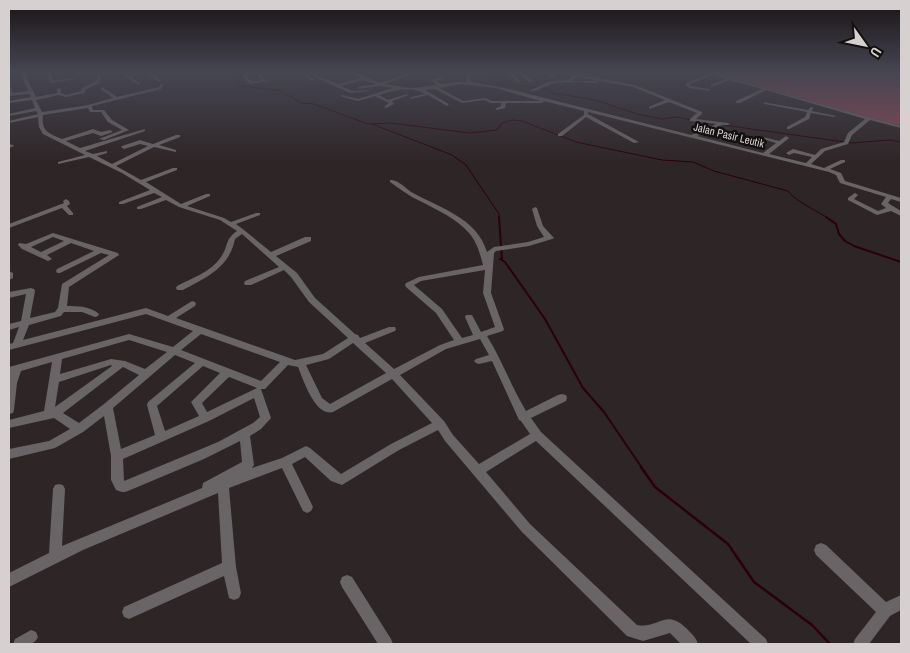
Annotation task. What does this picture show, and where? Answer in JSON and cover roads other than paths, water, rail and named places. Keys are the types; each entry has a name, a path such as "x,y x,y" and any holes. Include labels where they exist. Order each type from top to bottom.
{"street":[{"path":"36,102 40,113 42,130 57,140 92,156 99,163 112,166 182,206 231,224 271,254 294,275 312,300 392,373 440,424 526,528 632,631 650,634 665,625 673,626 691,644"},
{"path":"9,115 55,113 101,102"},
{"path":"386,107 392,104 390,102"},
{"path":"442,102 446,105"},
{"path":"498,109 503,108 504,102"},
{"path":"512,109 514,102"},
{"name":"Jalan Pasir Leutik","path":"555,102 586,113 626,120 826,169 839,174 842,185 856,186"},
{"path":"653,102 658,105"},
{"path":"651,108 664,102"},
{"path":"676,102 700,113 692,120 728,124"},
{"path":"814,102 901,127"},
{"path":"765,103 809,113 834,116"},
{"path":"90,104 92,111 102,111 110,121 126,130 102,139"},
{"path":"789,128 807,118 812,105 845,111"},
{"path":"9,122 40,113"},
{"path":"560,135 586,113 636,142"},
{"path":"807,164 814,156 833,145 846,143 850,134 869,118"},
{"path":"626,120 626,124 639,129"},
{"path":"693,136 720,124"},
{"path":"80,126 103,134 122,128"},
{"path":"57,140 86,128"},
{"path":"81,150 144,130"},
{"path":"57,140 94,131"},
{"path":"112,166 153,145 178,136"},
{"path":"765,138 780,143"},
{"path":"765,154 786,138"},
{"path":"124,147 139,142 174,151"},
{"path":"788,153 792,151 814,156"},
{"path":"60,163 105,152"},
{"path":"826,169 843,161"},
{"path":"141,182 175,169"},
{"path":"392,181 406,192 469,225 487,270"},
{"path":"863,198 852,193 856,186 901,200"},
{"path":"121,203 160,195"},
{"path":"140,205 160,195"},
{"path":"182,206 208,195"},
{"path":"855,195 850,199 877,213 892,208"},
{"path":"890,196 884,203 901,214"},
{"path":"9,226 32,215 65,204 71,214"},
{"path":"301,364 318,400 329,409 392,373 459,341 500,329 487,293 487,270 490,253 494,249 550,239 540,226 536,209"},
{"path":"231,224 258,214"},
{"path":"180,288 221,263 231,248 233,237 242,231"},
{"path":"62,309 63,293 118,257 53,235 22,245 45,257 70,241"},
{"path":"271,254 308,239"},
{"path":"60,271 99,251"},
{"path":"248,283 285,267"},
{"path":"459,341 439,311 409,285 420,279 487,270"},
{"path":"9,273 9,278"},
{"path":"9,295 31,292 25,323 13,346"},
{"path":"169,319 192,304"},
{"path":"9,327 54,316 62,309 83,309 95,314"},
{"path":"13,346 140,312 150,312 286,362 301,364 326,357 357,340 392,329"},
{"path":"469,317 495,357 523,417 537,435 760,644"},
{"path":"9,454 51,444 79,429 200,330"},
{"path":"9,410 13,370 129,337 174,351 228,372 259,389 266,418 257,426 124,487 120,486 117,480 117,456 108,406"},
{"path":"52,414 54,380 58,357"},
{"path":"478,361 495,357"},
{"path":"54,380 111,362 122,363 146,374"},
{"path":"161,437 152,406 202,362"},
{"path":"117,456 205,418 259,389 286,362"},
{"path":"9,424 52,414 122,363"},
{"path":"205,418 196,402 228,372"},
{"path":"523,417 562,398"},
{"path":"52,414 79,429"},
{"path":"9,580 55,557 308,451 336,477 342,480 394,447 440,424"},
{"path":"202,489 248,465 244,432"},
{"path":"478,471 537,435"},
{"path":"285,462 307,507"},
{"path":"223,486 229,567 234,593"},
{"path":"55,557 59,489"},
{"path":"821,550 885,611"},
{"path":"129,612 229,567"},
{"path":"346,582 386,644"},
{"path":"860,644 885,611 901,602"}],"waterway":[{"path":"300,102 314,104 368,124 391,123 470,133 497,130 502,123 512,120 522,121 576,142 662,160 693,162 714,171 788,191 800,201 828,218"},
{"path":"602,102 637,114 662,119 677,117 716,125"},
{"path":"372,124 452,155 466,165 499,214 499,217"},
{"path":"723,125 852,143 889,140 901,142"},
{"path":"499,217 502,259 500,259 505,262 545,319 583,388 604,412 642,468"},
{"path":"826,217 836,224 839,234 845,241 854,246 901,262"},
{"path":"641,467 655,487 728,544 754,582 812,625 830,644"}]}
